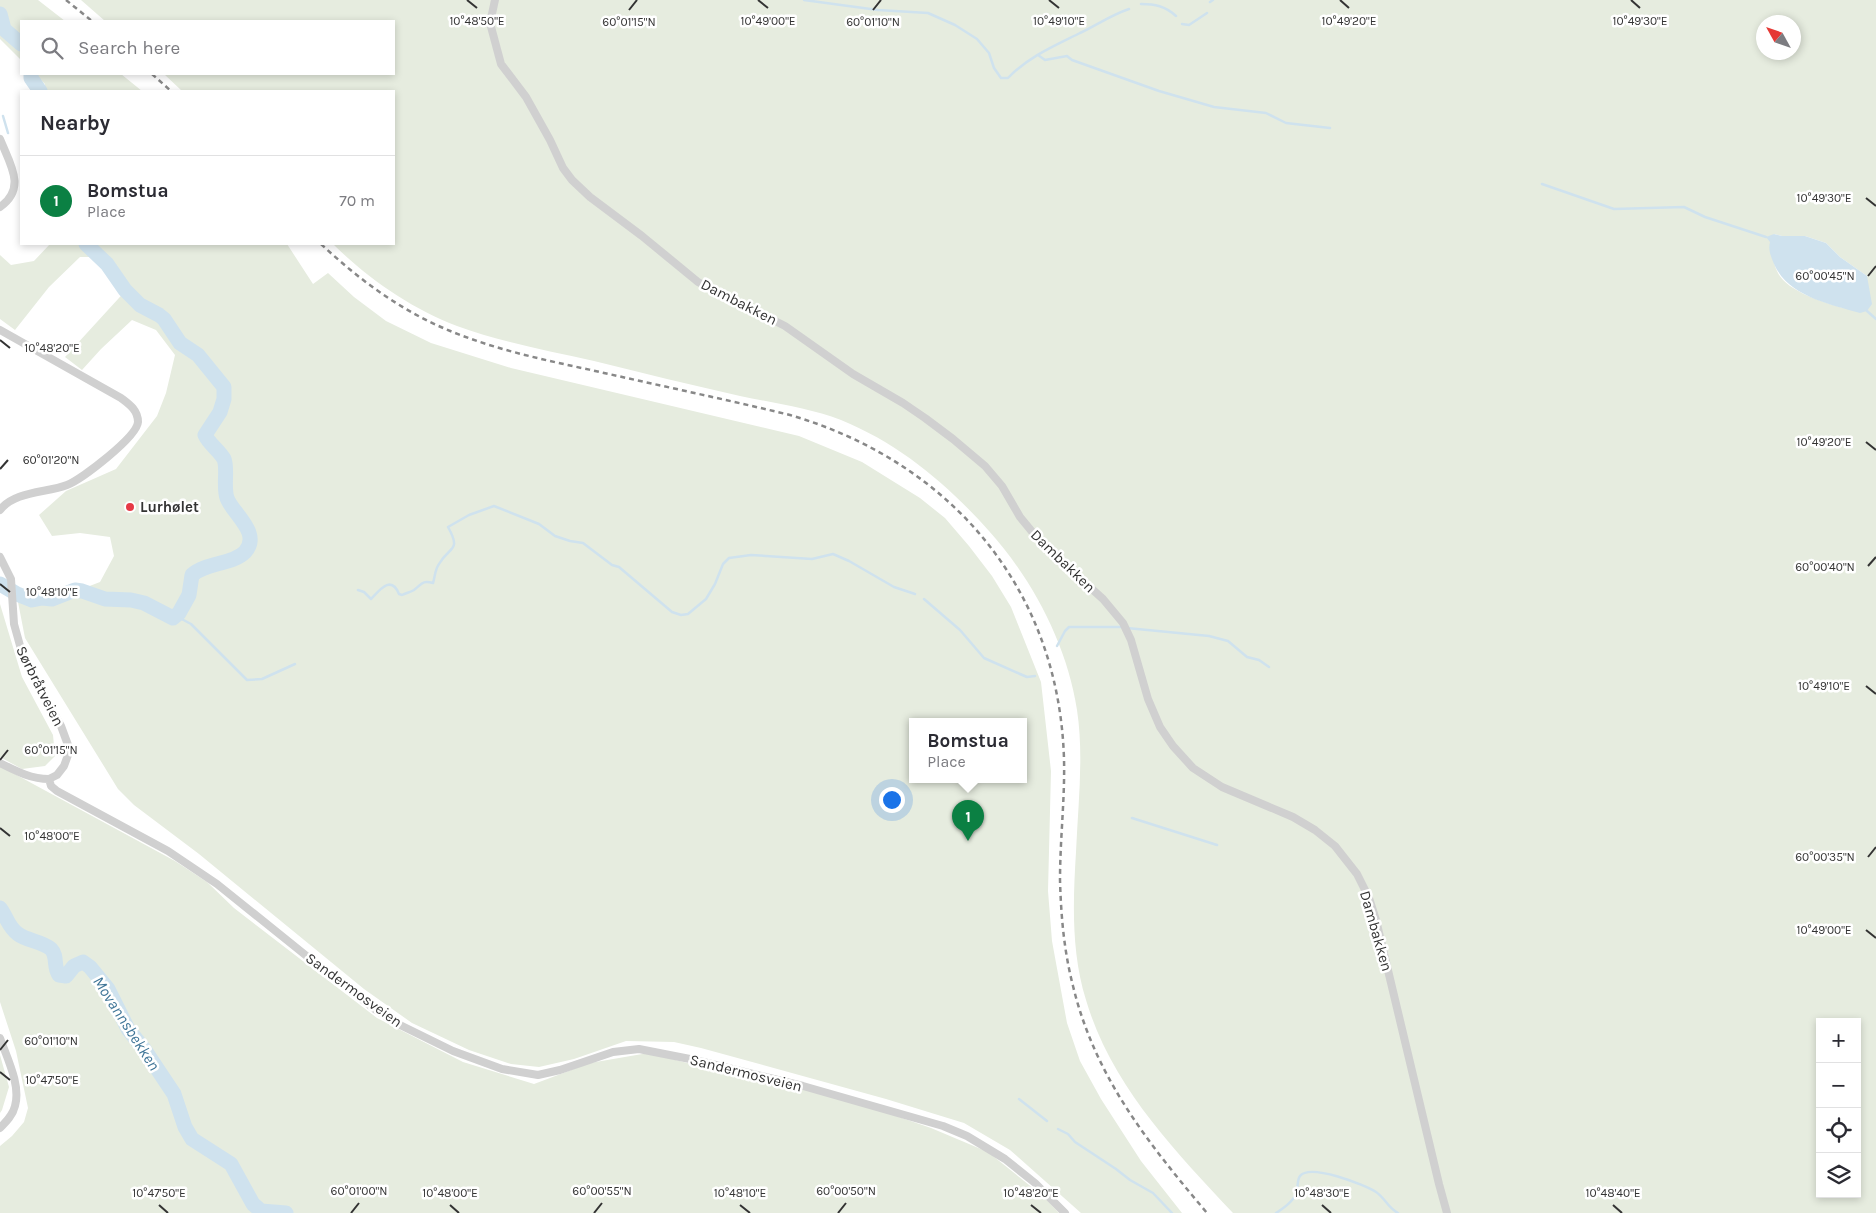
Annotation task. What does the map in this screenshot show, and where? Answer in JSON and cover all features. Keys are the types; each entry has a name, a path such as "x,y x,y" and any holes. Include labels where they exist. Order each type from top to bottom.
{"street":[{"name":"Dambakken","path":"495,0 490,23 500,64 526,97 550,140 562,168 572,180 590,197 636,231 698,282 785,326 852,374 925,418 968,451 985,466 1002,486 1020,517 1042,545 1103,599 1124,623 1131,640 1148,699 1160,727 1193,768 1222,787 1305,824 1335,846 1345,857 1364,886 1376,920 1447,1213"},
{"path":"0,139 16,185 12,197 0,207"},
{"path":"0,330 121,398 133,408 138,422 132,434 80,479 67,485 12,500 0,510"},
{"name":"Sørbråtveien","path":"0,557 10,574 14,624 24,660 60,726 68,745 68,755 64,766 57,775 49,779"},
{"path":"0,763 37,779 49,779"},
{"name":"Sandermosveien","path":"49,779 57,791 168,851 217,884 376,1010 398,1024 453,1051 502,1069 532,1074 553,1072 613,1052 633,1049 656,1052 740,1071 860,1102 955,1131 976,1140 1005,1159 1065,1213"},
{"path":"0,1038 13,1075 17,1095 16,1106 12,1115 0,1128"}],"shaded area":[{"path":"0,0 38,0 64,20 20,20 20,59 0,39"},
{"path":"81,0 1876,0 1876,1213 1233,1213 1167,1140 1128,1088 1111,1060 1097,1031 1086,1000 1078,964 1074,926 1074,889 1080,781 1080,745 1077,710 1065,662 1056,638 1046,614 1020,570 989,531 940,482 903,454 863,430 841,420 804,409 722,392 491,337 457,326 423,311 360,269 334,245 395,245 395,90 181,90 165,75 395,75 395,20 104,20","holes":["1774,234 1805,236 1826,243 1840,257 1867,276 1843,308 1798,291 1783,280 1775,266 1770,242"]},
{"path":"36,75 122,75 141,90 43,90 45,84"},
{"path":"49,245 288,245 313,284 328,273 354,297 386,321 431,343 511,368 799,436 862,462 920,498 945,518 992,576 1011,607 1041,682 1051,771 1048,891 1052,941 1067,1023 1080,1061 1101,1099 1141,1161 1182,1213 1081,1213 1010,1150 964,1123 886,1099 701,1048 674,1042 626,1041 574,1059 539,1067 511,1064 469,1050 412,1023 364,989 199,854 134,805 118,789 25,638 18,602 32,591 61,597 100,582 114,556 110,537 80,533 52,536 39,515 66,491 116,469 157,416 166,393 175,355 156,330 132,320 82,370 65,357 129,287 93,257 80,257 49,287 15,330 0,319 0,255 11,265 34,261"},
{"path":"0,604 22,677 53,735 55,756 45,766 22,769 0,757"},
{"path":"0,766 175,861 207,882 234,908 377,1018 463,1062 534,1084 590,1063 648,1053 774,1085 832,1094 931,1128 988,1152 1044,1197 1059,1213 0,1213 0,1146 24,1122 28,1108 16,1051 0,1002"},
{"path":"0,1055 9,1087 0,1113"}],"water":[{"path":"1774,234 1805,236 1826,243 1840,257 1867,276 1872,304 1867,311 1860,313 1823,302 1799,291 1789,284 1780,275 1771,256 1770,242 1766,237"}],"waterway":[{"path":"804,0 878,10 928,13 955,25 977,39 989,53 994,68 1001,78 1008,78 1042,52 1129,9"},
{"path":"1141,4 1160,6 1176,16"},
{"path":"1182,24 1189,25 1207,13"},
{"name":"Movannsbekken","path":"0,14 4,29 20,43"},
{"path":"1038,55 1045,60 1067,56 1072,60 1159,91 1214,107 1266,113 1286,123 1330,128"},
{"name":"Movannsbekken","path":"31,75 39,90"},
{"path":"3,116 8,133"},
{"path":"1542,184 1614,209 1684,207 1705,217 1766,237"},
{"name":"Movannsbekken","path":"0,584 32,600 52,599 75,590 105,599 131,600 144,603 173,618 179,613 189,595 192,575 205,568 240,556 249,545 248,531 227,498 224,459 205,435 220,412 224,399 224,387 198,355 180,343 164,319 140,305 125,290 107,264 87,245"},
{"path":"1867,311 1876,319"},
{"path":"358,590 364,592 371,599 385,586 392,585 402,595 413,591 424,582 433,583 438,566 454,545 448,527 469,515 494,506 539,524 555,536 583,543 612,565 619,567 672,612 681,615 688,614 706,599 715,584 723,564 729,558 751,555 812,559 833,554 894,587 915,594"},
{"path":"924,599 960,630 984,658 1027,677 1035,676"},
{"path":"176,616 191,624 247,680 262,679 295,664"},
{"path":"1057,646 1069,627 1122,627"},
{"path":"1127,628 1209,636 1228,641 1247,657 1259,660 1269,667"},
{"path":"1132,818 1217,845"},
{"name":"Movannsbekken","path":"0,908 12,928 18,934 51,949 59,975 66,976 74,966 83,962 90,967 108,989 128,1029 144,1049 174,1094 185,1127 192,1139 231,1164 253,1204 261,1211 286,1213"},
{"path":"1019,1099 1047,1121"},
{"path":"1058,1129 1068,1134 1075,1142 1130,1180 1153,1193 1172,1213"},
{"path":"1276,1213 1294,1198 1300,1176 1315,1172 1338,1176 1370,1189 1379,1194 1398,1213"}],"railway":[{"path":"66,0 91,20"},
{"path":"153,75 170,90"},
{"path":"322,245 358,276 399,305 428,321 467,338 528,356 790,415 848,436 900,465 946,500 986,541 1018,588 1042,640 1057,697 1064,759 1060,880 1062,920 1070,973 1083,1019 1095,1050 1126,1107 1164,1161 1207,1213"}],"place":[{"name":"Lurhølet","path":"130,507"},
{"name":"Bomstua","path":"968,841"}]}
